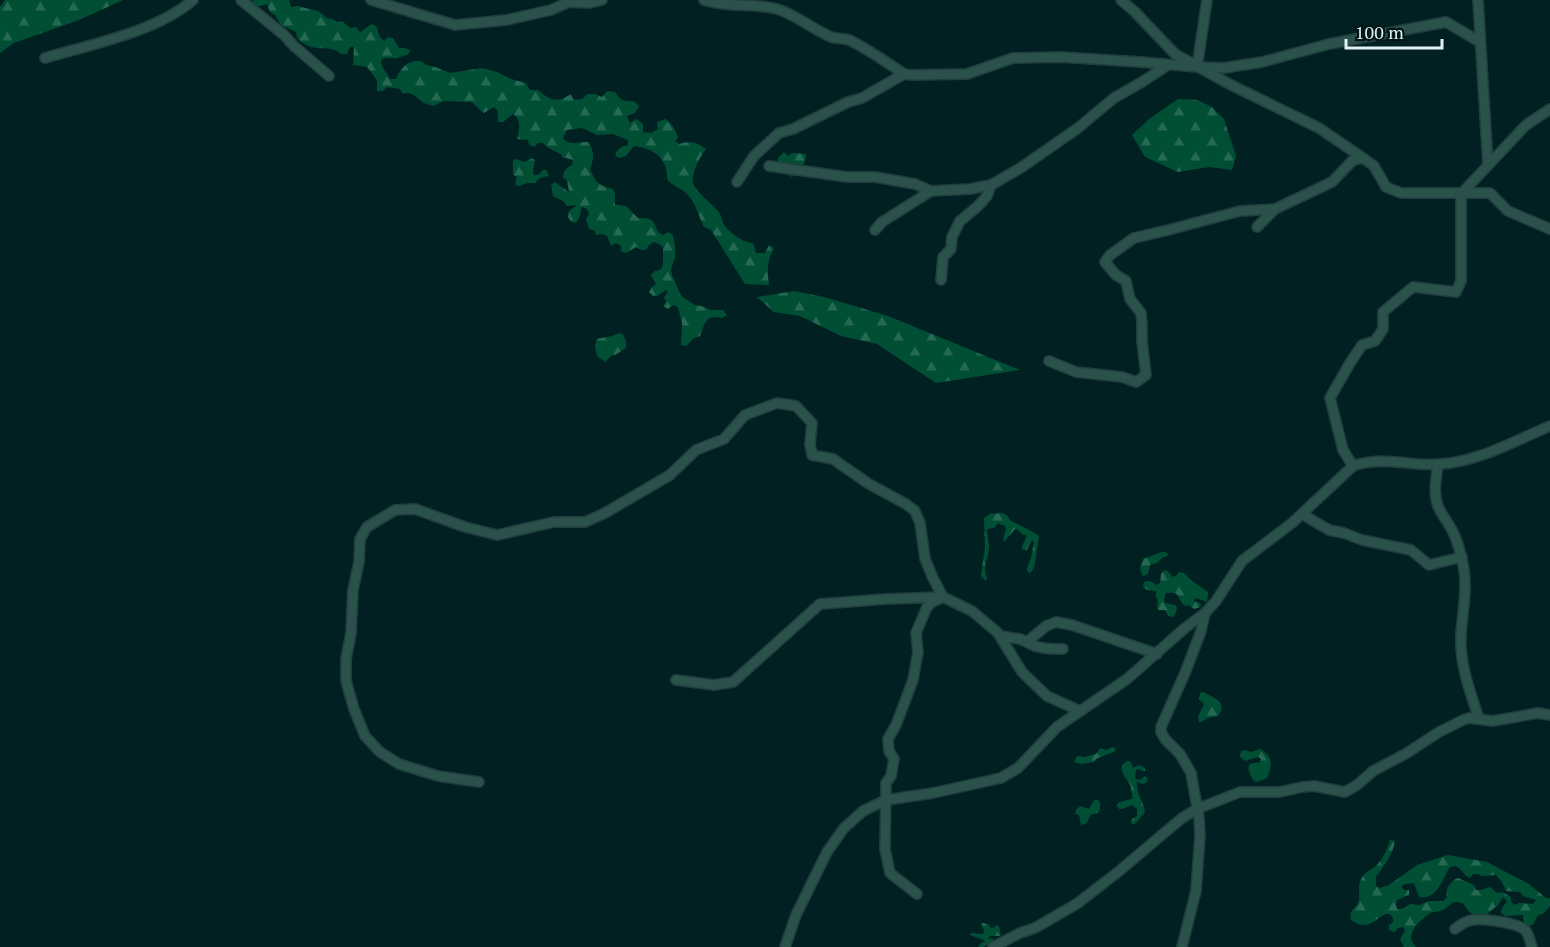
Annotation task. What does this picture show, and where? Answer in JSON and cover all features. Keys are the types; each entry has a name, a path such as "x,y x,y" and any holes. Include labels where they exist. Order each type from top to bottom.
{"street":[{"path":"45,58 155,24 184,8 193,0"},
{"path":"242,0 329,76"},
{"path":"371,0 455,25 506,20 550,10 569,2 589,3 602,0"},
{"path":"704,0 786,12 831,37 855,43 904,74 921,76 967,74 1013,58 1060,57 1224,68 1262,62 1329,44 1446,22 1480,42"},
{"path":"1121,0 1175,54 1319,128 1374,166 1386,187 1401,193 1490,193 1508,211 1550,229"},
{"path":"1197,67 1207,0"},
{"path":"1478,0 1488,165"},
{"path":"769,166 847,177 875,177 915,184 931,191 970,189 990,185 1022,167 1078,128 1114,98 1143,82 1168,64"},
{"path":"737,182 754,156 778,133 793,129 848,102 862,98 904,74"},
{"path":"1353,466 1343,450 1330,398 1362,345 1375,341 1383,330 1383,312 1413,287 1456,292 1461,281 1461,194 1526,125 1550,109"},
{"path":"1257,227 1275,209 1332,182 1353,160 1363,158"},
{"path":"941,280 943,257 951,249 952,237 960,221 987,196 990,185"},
{"path":"875,230 882,222 931,191"},
{"path":"1049,361 1076,372 1122,377 1136,382 1146,375 1141,313 1130,299 1126,282 1116,275 1105,262 1110,255 1134,238 1240,211 1275,209"},
{"path":"479,782 438,776 399,764 380,752 365,736 354,709 346,681 346,659 351,633 353,591 359,562 360,538 367,527 395,510 415,509 465,527 497,535 554,522 585,522 605,513 670,475 696,450 724,439 745,415 777,403 796,406 812,423 810,444 812,455 833,459 869,484 915,511 920,523 925,559 944,597"},
{"path":"785,947 796,915 827,852 844,828 863,811 886,800 933,793 1001,778 1018,768 1057,727 1127,679 1185,628 1205,614 1242,561 1302,514 1353,466 1382,460 1438,465 1466,462 1550,426"},
{"path":"1438,465 1435,487 1438,506 1453,532 1462,557 1466,599 1461,634 1462,656 1470,693 1479,719"},
{"path":"1302,514 1329,530 1362,540 1411,550 1429,565 1462,557"},
{"path":"917,894 890,873 885,849 886,783 891,776 894,759 889,751 888,739 896,725 913,680 918,652 916,633 927,607 944,597"},
{"path":"676,680 714,685 733,682 820,604 944,597 972,611 1000,636 1022,672 1047,696 1080,711"},
{"path":"1182,947 1196,891 1199,818 1188,765 1180,753 1165,739 1161,727 1185,673 1205,614"},
{"path":"1027,642 1046,626 1056,622 1072,625 1157,654"},
{"path":"1000,636 1020,639 1032,646 1051,650 1063,649"},
{"path":"995,946 1035,928 1078,903 1120,871 1182,818 1197,809 1246,791 1280,792 1314,786 1341,792 1348,791 1373,771 1463,720 1469,718 1493,721 1538,713 1550,715"},
{"path":"1455,929 1473,920 1498,921 1524,929 1532,947"}],"green space":[{"path":"5,0 123,0 79,20 14,43 0,53 0,7"},
{"path":"253,0 289,0 291,7 297,6 318,11 327,18 337,22 342,21 350,28 356,27 360,32 371,24 376,26 384,41 388,37 393,38 399,48 410,50 408,55 381,60 390,79 396,79 400,71 409,63 421,61 450,73 482,68 497,72 526,83 530,90 538,90 553,100 571,94 574,100 582,99 588,94 602,97 607,91 615,92 623,100 634,101 639,106 635,113 627,116 630,123 636,119 643,124 643,132 651,133 658,129 657,122 665,119 673,127 678,138 675,141 679,144 693,142 706,149 695,170 694,186 718,211 728,230 741,239 753,243 756,253 765,253 769,245 774,248 768,266 769,285 745,284 711,230 704,227 695,205 684,191 667,179 665,165 658,155 634,146 626,156 619,158 615,155 616,153 620,148 628,145 628,140 613,134 597,135 582,128 567,130 563,138 566,141 588,142 593,155 590,169 598,183 613,189 615,205 626,206 638,218 651,220 658,232 663,235 668,232 673,235 675,258 671,269 681,296 695,305 711,310 723,310 727,315 722,318 712,317 706,321 700,336 694,338 686,346 681,345 682,323 678,307 673,305 668,309 663,306 666,302 664,297 668,292 666,290 657,296 649,292 656,284 651,275 660,270 663,265 663,247 654,242 646,250 636,247 626,253 621,251 621,246 616,243 611,246 607,236 596,235 595,231 589,229 586,219 589,214 587,209 582,207 576,223 571,222 568,217 569,211 577,205 567,206 553,196 551,185 555,182 569,192 567,181 563,177 573,160 562,157 543,143 538,143 534,147 529,145 528,140 517,139 518,119 513,114 503,122 498,122 498,111 494,107 484,113 472,102 444,101 433,106 424,103 413,94 403,93 400,89 387,87 383,91 377,91 377,80 367,67 353,65 354,47 350,47 347,54 341,54 332,49 309,46 297,38 296,32 281,25 275,15 270,12 267,4 257,7 252,4"},
{"path":"1178,99 1197,100 1212,107 1224,119 1236,156 1232,170 1209,167 1178,172 1145,157 1132,135 1149,119"},
{"path":"784,152 788,156 793,153 806,154 802,168 791,177 778,164 778,158"},
{"path":"531,158 535,160 534,175 547,170 548,176 540,178 535,183 515,185 517,177 513,175 513,160 525,162"},
{"path":"794,291 824,297 888,316 1020,370 936,383 877,344 841,336 800,316 774,312 757,297"},
{"path":"619,333 626,341 626,348 612,355 605,362 597,356 595,346 597,339"},
{"path":"1000,513 1039,536 1034,568 1030,573 1027,571 1034,541 1031,541 1027,550 1023,550 1026,535 1015,529 1004,542 1006,529 998,523 994,528 987,529 989,549 985,567 986,581 981,576 985,547 984,518 990,514"},
{"path":"1162,552 1169,555 1150,565 1148,574 1142,575 1140,568 1143,559"},
{"path":"1164,570 1172,577 1179,572 1184,573 1208,592 1207,602 1196,598 1194,601 1200,603 1201,607 1194,609 1189,605 1185,606 1177,594 1166,593 1165,603 1175,605 1177,608 1175,615 1168,616 1165,610 1158,610 1156,591 1143,587 1146,581 1156,585 1160,583"},
{"path":"1203,692 1219,701 1222,707 1218,716 1199,722 1198,717 1204,704 1199,699 1200,693"},
{"path":"1112,747 1116,751 1094,762 1081,764 1074,762 1077,756 1096,754 1100,748 1106,750"},
{"path":"1260,749 1268,755 1271,766 1267,778 1257,782 1254,781 1249,768 1250,764 1260,762 1261,759 1258,757 1245,761 1240,754 1243,750 1251,752"},
{"path":"1127,761 1131,762 1133,768 1139,765 1145,768 1145,771 1136,770 1136,779 1140,780 1145,776 1148,779 1143,784 1137,782 1145,812 1133,825 1131,822 1137,816 1137,809 1132,805 1122,809 1117,806 1120,802 1133,798 1130,785 1122,771 1122,765"},
{"path":"1094,800 1100,803 1100,811 1091,814 1087,823 1081,825 1079,815 1075,814 1076,810 1080,806 1089,809"},
{"path":"1390,840 1395,841 1394,845 1376,876 1376,886 1380,888 1389,885 1417,865 1448,855 1487,862 1529,884 1546,898 1550,898 1550,906 1543,914 1538,915 1533,925 1528,926 1524,924 1523,915 1505,916 1501,913 1507,901 1503,897 1498,905 1486,915 1473,914 1464,904 1454,902 1421,920 1411,938 1416,947 1404,947 1400,939 1405,931 1403,927 1398,928 1395,932 1389,930 1389,925 1393,922 1390,914 1385,914 1365,925 1351,920 1351,912 1359,900 1361,879 1376,866 1385,854","holes":["1450,867 1457,867 1470,878 1473,874 1496,875 1506,891 1520,892 1523,896 1536,900 1533,904 1514,905 1511,897 1502,892 1497,893 1490,887 1476,890 1474,885 1458,878 1449,886 1447,897 1443,901 1429,901 1420,905 1410,904 1397,909 1397,900 1409,895 1409,890 1404,890 1401,886 1414,883 1419,897 1431,895 1439,888"]},
{"path":"981,924 988,924 991,928 999,926 1001,936 990,936 988,939 993,938 993,943 978,947 985,942 984,940 970,935 971,933 983,934"}]}
